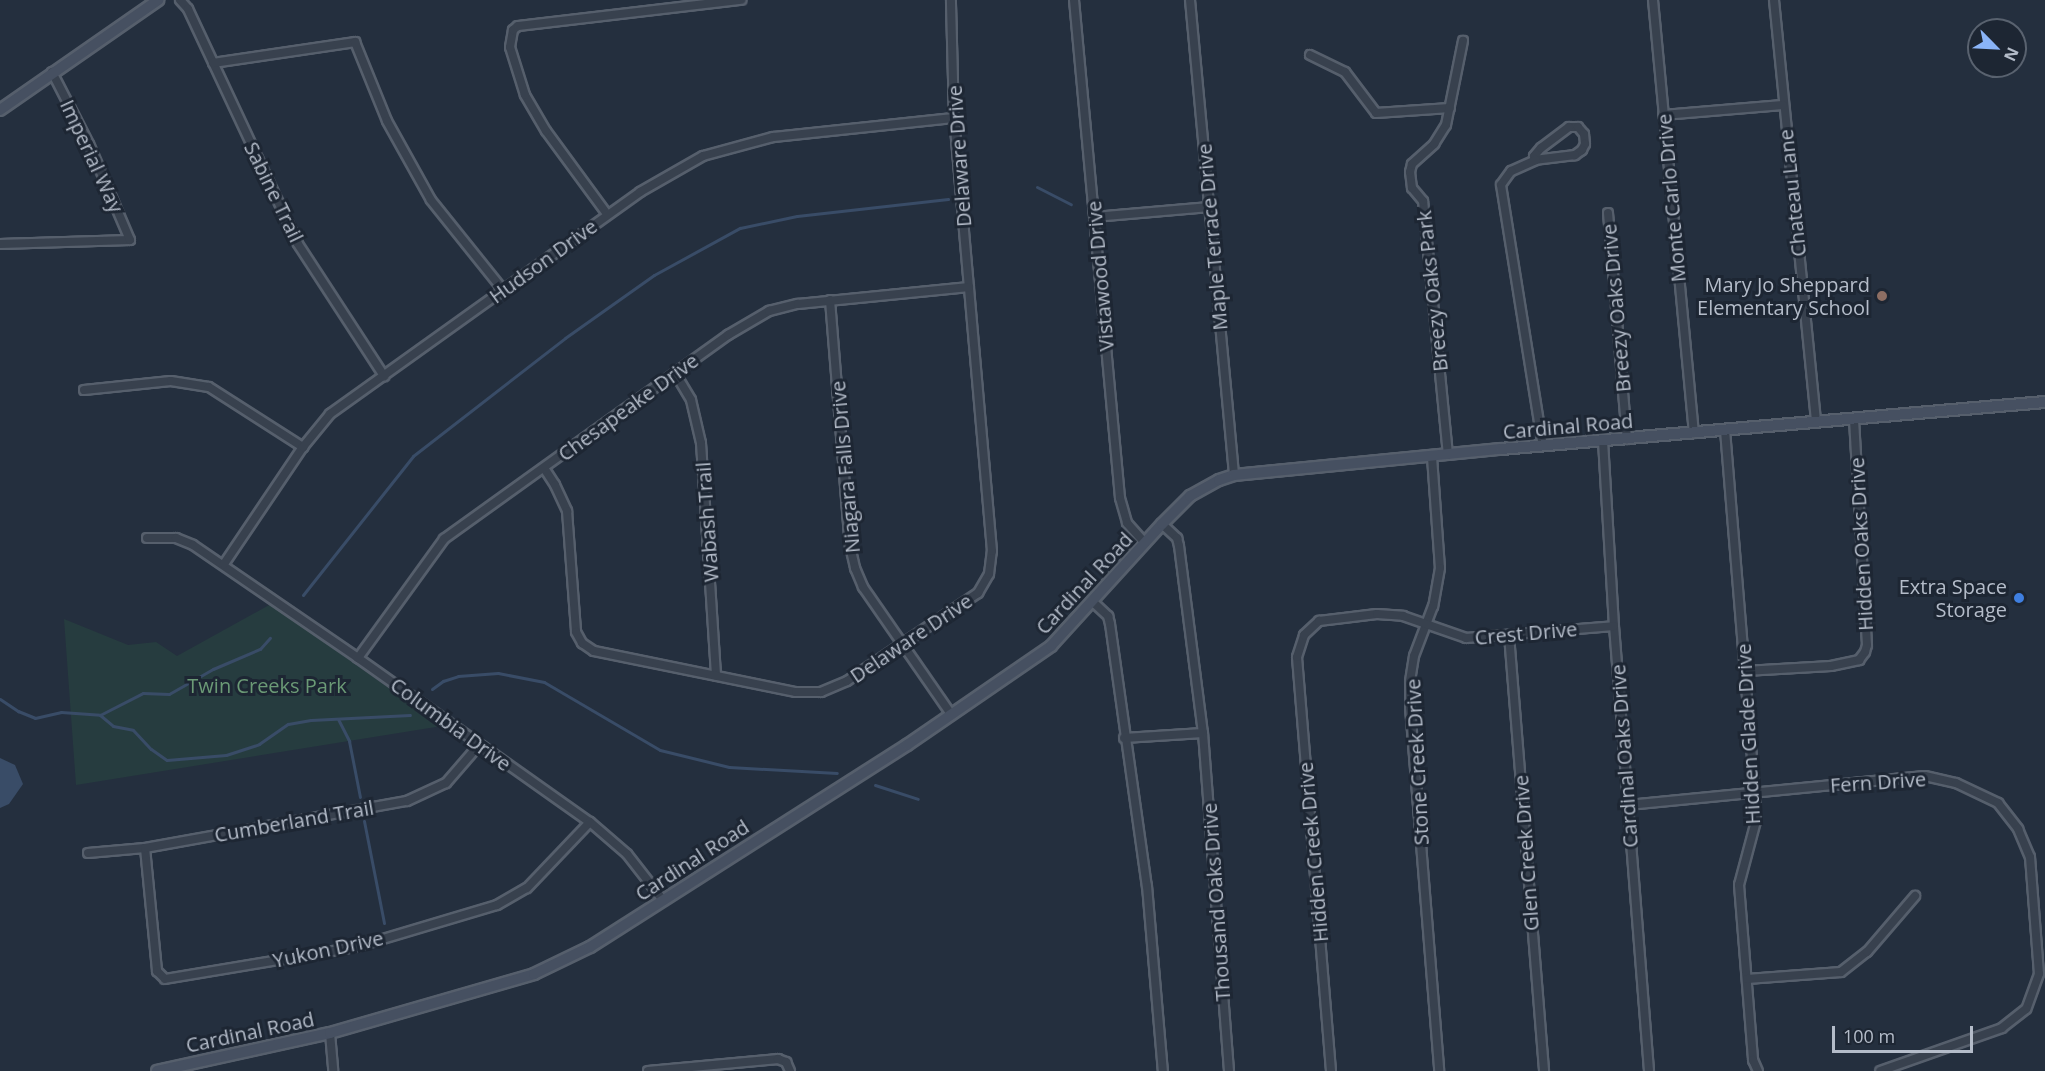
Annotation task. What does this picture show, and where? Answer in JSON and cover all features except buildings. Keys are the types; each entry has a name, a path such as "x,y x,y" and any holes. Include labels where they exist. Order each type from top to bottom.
{"street":[{"path":"0,110 158,0"},
{"name":"Sabine Trail","path":"180,0 188,9 298,244 384,376"},
{"path":"607,214 546,131 525,95 510,47 513,30 518,26 741,0"},
{"name":"Delaware Drive","path":"543,468 555,485 567,511 576,632 582,643 594,651 796,692 821,692 847,681 904,645 978,593 985,584 991,562 954,118 951,0"},
{"name":"Vistawood Drive","path":"1074,0 1119,498 1127,523 1145,543"},
{"name":"Maple Terrace Drive","path":"1190,0 1234,475"},
{"name":"Monte Carlo Drive","path":"1653,0 1694,433"},
{"name":"Chateau Lane","path":"1773,0 1816,422"},
{"name":"Breezy Oaks Park","path":"1448,455 1423,201 1412,188 1410,172 1417,158 1440,136 1450,108 1463,41"},
{"path":"213,63 355,42 387,121 431,200 504,291"},
{"path":"1310,55 1345,72 1376,112 1450,108"},
{"name":"Imperial Way","path":"0,244 130,240 89,144 52,72"},
{"path":"1663,115 1783,105"},
{"name":"Hudson Drive","path":"224,564 303,447 330,414 504,291 607,214 672,172 704,156 773,137 954,118"},
{"path":"1536,160 1534,156 1541,148 1563,130 1578,127 1584,134 1585,144 1579,153 1536,160 1512,171 1501,184 1544,446"},
{"path":"1095,217 1209,207"},
{"name":"Breezy Oaks Drive","path":"1608,213 1627,439"},
{"name":"Chesapeake Drive","path":"358,658 444,539 728,335 768,311 830,300 969,287"},
{"name":"Niagara Falls Drive","path":"830,300 850,546 855,568 863,587 951,714"},
{"name":"Wabash Trail","path":"675,373 692,400 700,443 716,676"},
{"path":"84,390 171,381 199,385 226,397 303,447"},
{"name":"Cardinal Road","path":"157,1071 330,1033 552,968 590,947 951,714 1051,646 1161,524 1203,487 1234,475 2045,402"},
{"name":"Hidden Oaks Drive","path":"1745,671 1842,664 1859,660 1865,652 1867,645 1854,418"},
{"name":"Hidden Glade Drive","path":"1725,430 1755,792 1756,821 1739,885 1753,1060 1758,1071"},
{"name":"Cardinal Oaks Drive","path":"1603,441 1614,626 1649,1071"},
{"name":"Stone Creek Drive","path":"1432,457 1440,568 1438,588 1414,656 1410,682 1410,707 1439,1071"},
{"name":"Thousand Oaks Drive","path":"1161,524 1177,538 1179,546 1203,733 1229,1071"},
{"name":"Columbia Drive","path":"147,538 176,538 224,564 358,658 590,822 627,854 663,900"},
{"path":"1093,602 1108,616 1147,886 1163,1071"},
{"name":"Crest Drive","path":"1304,635 1319,621 1377,614 1403,616 1466,638 1614,626"},
{"name":"Hidden Creek Drive","path":"1304,635 1297,657 1331,1071"},
{"name":"Glen Creek Drive","path":"1509,635 1544,1071"},
{"path":"1125,738 1203,733"},
{"name":"Cumberland Trail","path":"88,853 145,848 407,801 446,783 478,745"},
{"name":"Fern Drive","path":"1628,805 1925,776 1956,783 1998,803 2018,829 2030,857 2039,974 2026,1009 2002,1028 1880,1071"},
{"name":"Yukon Drive","path":"145,848 157,971 165,979 356,947 497,905 527,888 590,822"},
{"path":"1748,979 1841,972 1867,952 1915,896"},
{"path":"330,1033 333,1071"},
{"path":"648,1071 768,1059 786,1062 790,1071"}],"green space":[{"name":"Twin Creeks Park","path":"271,604 442,726 76,785 64,619 128,645 156,642 177,656"}],"water":[{"path":"0,758 15,765 23,784 9,804 0,808"}],"waterway":[{"path":"1037,187 1071,204"},
{"path":"303,595 413,456 565,338 654,275 740,228 797,216 948,199"},
{"path":"100,715 143,693 169,694 213,669 260,649 270,638"},
{"path":"432,689 443,681 458,676 498,673 544,682 660,750 729,767 837,773"},
{"path":"0,699 18,711 35,718 61,712 100,715 113,726 133,730 151,749 167,760 226,755 259,744 288,724 311,720 410,715"},
{"path":"338,719 349,741 360,797"},
{"path":"875,785 918,799"},
{"path":"364,821 384,923"}],"place":[{"name":"Mary Jo Sheppard Elementary School","path":"1882,296"},
{"name":"Extra Space Storage","path":"2019,598"}]}
